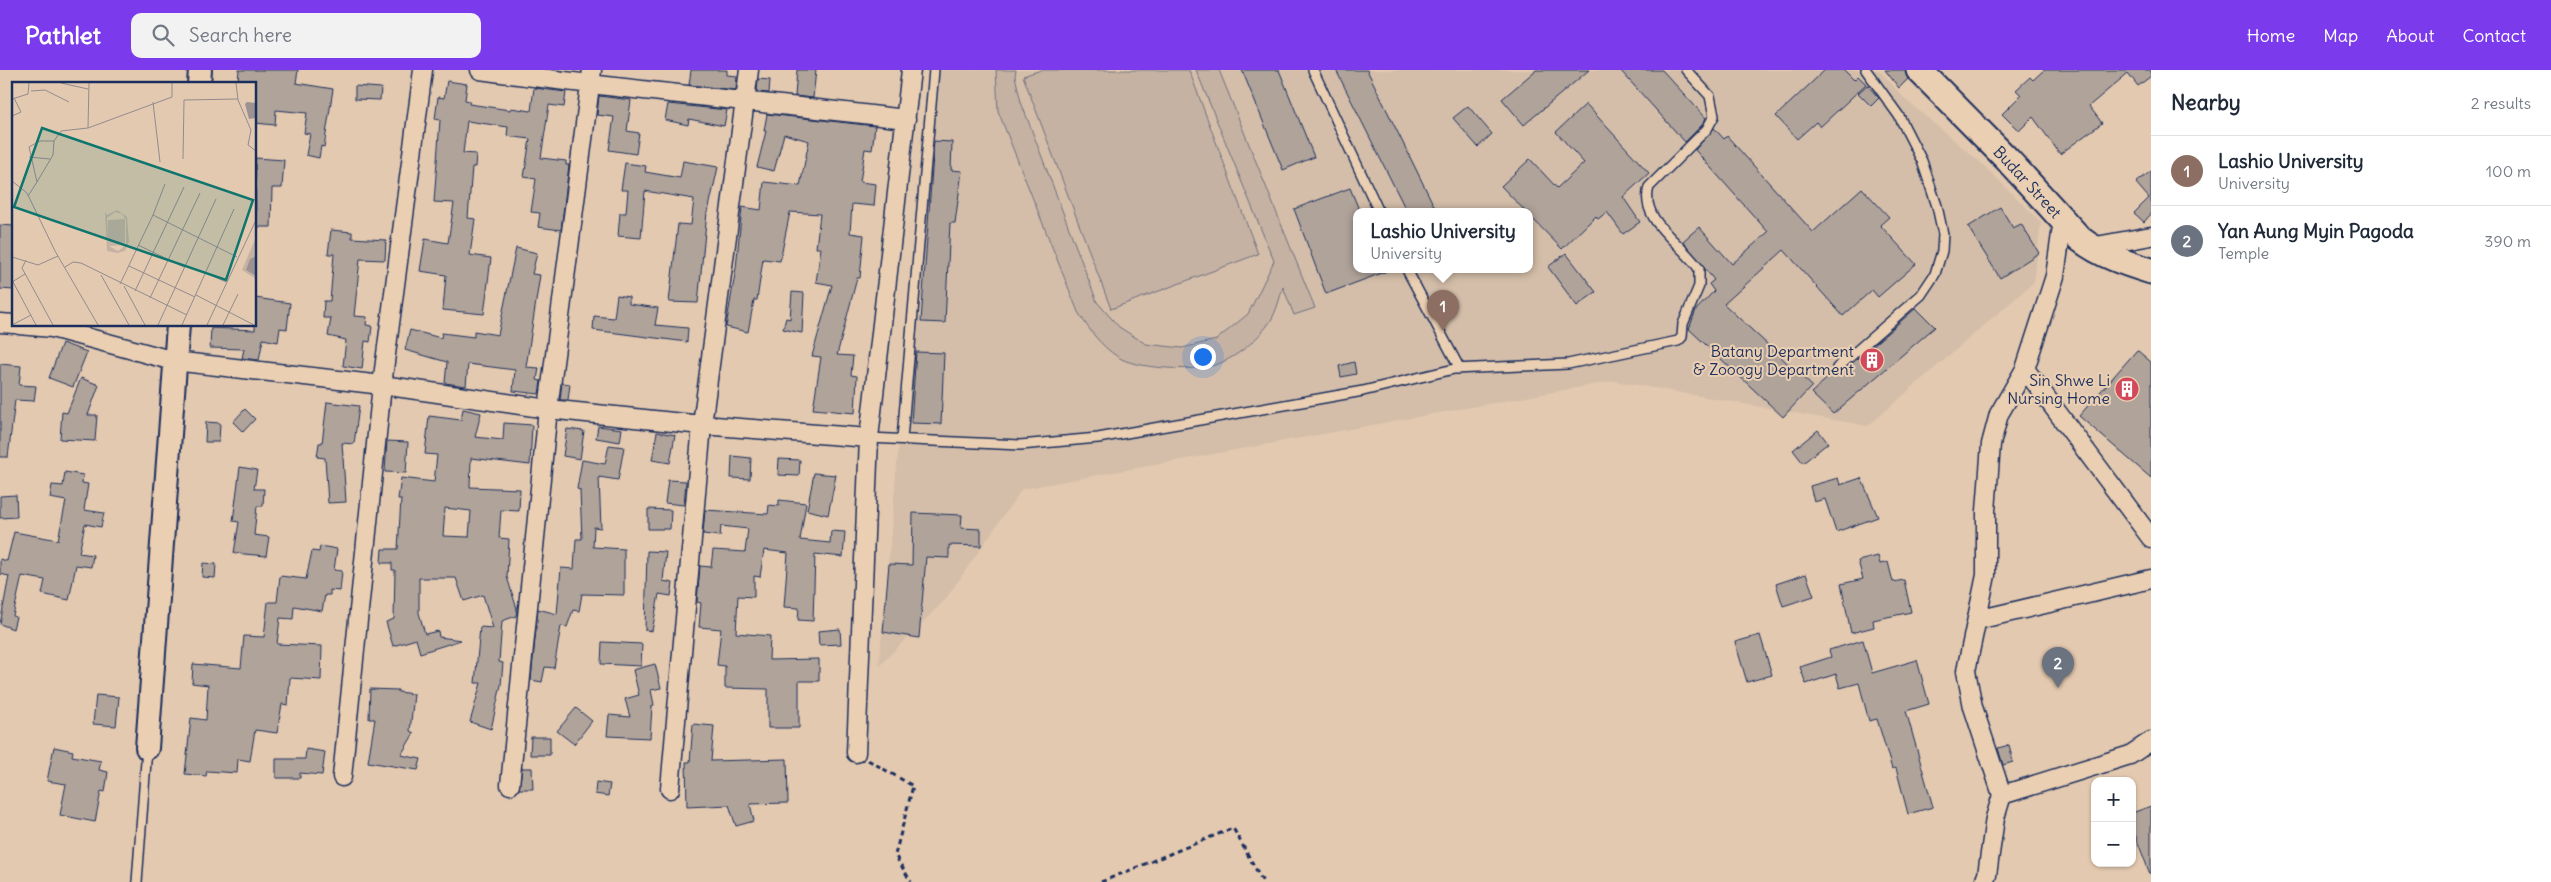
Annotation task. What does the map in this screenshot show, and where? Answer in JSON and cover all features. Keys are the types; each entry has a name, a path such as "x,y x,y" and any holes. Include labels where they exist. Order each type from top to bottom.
{"main road":[{"name":"Budar Street","path":"1919,70 2091,247 2120,261 2151,271"}],"street":[{"path":"342,776 382,384 423,70"},
{"path":"480,70 591,78 906,119"},
{"path":"670,789 702,425 749,70"},
{"path":"856,753 869,438 911,70"},
{"path":"510,785 548,409 591,78"},
{"path":"1984,882 1987,875 1995,818 2002,795 1973,707 1966,671 1986,575 1986,511 1991,444 1999,414 2025,369 2055,276 2063,220"},
{"path":"2091,247 2151,236"},
{"path":"30,326 52,328 174,361 382,384 548,409 702,425 869,438"},
{"path":"147,748 178,326"},
{"path":"2025,369 2151,538"},
{"path":"1977,620 2151,579"},
{"path":"2002,795 2130,755 2151,741"}],"lane":[{"path":"902,439 934,70"},
{"path":"1313,70 1377,208"},
{"path":"869,438 1020,445 1098,438 1363,391 1460,369 1568,364 1678,341 1682,336 1683,324 1699,286 1699,269 1656,220 1648,209 1646,197 1649,187 1707,129 1714,116 1710,96 1686,70"},
{"path":"1837,368 1921,295 1935,274 1942,251 1943,234 1937,206 1922,161 1899,116 1866,70"},
{"path":"1409,273 1460,369"},
{"path":"137,882 147,748"}],"path":[{"path":"856,753 913,786 895,855 911,882"},
{"path":"1101,882 1233,828 1263,882"}],"shaded area":[{"path":"932,70 1879,70 1907,101 1980,162 2041,222 2034,282 1868,426 1614,381 1022,489 945,600 879,666"},
{"path":"996,70 1016,70 1015,76 1021,102 1097,302 1119,327 1146,344 1182,348 1216,340 1248,314 1274,261 1196,70 1219,70 1315,308 1294,315 1283,287 1273,317 1262,332 1249,345 1228,360 1212,366 1203,368 1164,368 1137,364 1118,357 1096,337 1078,312 998,111"},
{"path":"1041,70 1189,70 1258,254 1111,309 1023,76"}],"building":[{"path":"239,70 298,70 296,83 333,89 324,147 321,146 319,158 306,155 310,134 304,133 307,113 276,110 275,125 256,123 256,82 238,81"},
{"path":"691,70 727,70 727,75 737,76 736,90 689,85"},
{"path":"797,70 816,70 813,98 795,96"},
{"path":"1242,70 1279,70 1314,157 1283,170"},
{"path":"1336,70 1367,70 1435,208 1405,208"},
{"path":"1536,70 1589,70 1524,125 1502,99"},
{"path":"1620,70 1662,70 1706,118 1702,125 1685,142"},
{"path":"1825,70 1844,70 1854,80 1858,76 1866,84 1820,127 1816,122 1797,139 1776,116"},
{"path":"1885,70 1905,70 1908,79 1899,88"},
{"path":"2044,70 2151,70 2151,76 2138,86 2128,73 2089,106 2102,123 2060,154 2033,117 2019,131 2002,114 2021,95 2016,90 2030,77 2033,80"},
{"path":"758,79 770,80 769,93 757,92"},
{"path":"447,81 467,84 465,100 470,101 469,104 510,110 511,108 531,111 534,88 566,92 564,107 549,105 541,158 566,161 566,165 569,165 561,230 538,227 540,213 531,212 536,179 524,177 530,139 507,136 508,127 467,121 463,153 476,154 475,167 472,167 468,218 475,219 470,255 491,258 484,314 443,310 446,275 420,271 425,239 448,243 454,203 434,202 440,120 435,119 438,97 444,98"},
{"path":"1867,85 1879,98 1871,106 1858,93"},
{"path":"355,86 381,88 380,100 355,99"},
{"path":"599,96 631,100 627,131 639,133 636,154 609,150 614,117 597,115"},
{"path":"668,104 727,110 724,126 689,119 688,125 665,120"},
{"path":"1586,104 1649,173 1623,197 1640,222 1623,234 1607,212 1598,219 1596,216 1562,249 1533,219 1533,208 1522,208 1501,186 1530,159 1557,188 1584,163 1556,132"},
{"path":"1468,106 1492,134 1478,147 1453,118"},
{"path":"767,114 875,126 872,150 865,149 860,182 876,184 874,206 852,204 850,233 864,235 860,278 857,278 837,355 853,356 851,375 857,376 855,413 813,409 821,357 812,356 832,285 816,282 821,248 816,248 820,214 790,212 780,261 763,259 757,300 754,300 748,332 726,327 736,268 742,207 761,210 764,182 800,186 809,141 784,134 774,171 757,167 766,131 764,131"},
{"path":"1714,128 1724,139 1727,136 1813,232 1862,188 1889,217 1880,225 1916,264 1878,297 1872,290 1843,316 1784,250 1724,304 1812,386 1783,417 1689,329 1696,310 1714,291 1709,284 1714,280 1683,241 1699,227 1732,264 1768,232 1695,150"},
{"path":"934,141 952,142 951,170 962,171 955,223 950,223 945,323 921,322"},
{"path":"256,158 284,160 282,188 272,188 271,227 256,227"},
{"path":"683,161 718,167 707,212 698,303 669,302 678,224 691,225 694,199 645,191 641,238 618,236 620,213 626,213 628,190 621,190 625,163 646,166 645,172 680,178"},
{"path":"2151,171 2151,214 2144,222 2134,213 2149,198 2136,183"},
{"path":"1350,188 1358,208 1353,208 1353,273 1382,273 1326,294 1294,209"},
{"path":"2000,207 2013,228 2021,224 2039,253 2000,278 1968,227"},
{"path":"0,225 12,226 12,290 0,289"},
{"path":"331,230 352,232 352,238 386,240 385,260 360,259 354,316 367,317 366,325 372,326 370,342 365,341 362,369 343,366 346,340 328,336 331,318 323,318 324,301 330,301 334,254 328,254"},
{"path":"516,248 537,253 532,274 540,275 526,367 539,368 537,380 541,381 539,394 513,391 515,370 468,364 466,386 445,383 447,362 405,350 410,330 441,338 442,333 474,337 474,331 498,335"},
{"path":"1566,253 1596,292 1577,306 1548,267"},
{"path":"792,292 804,293 802,333 783,329 786,318 790,319"},
{"path":"617,295 629,297 629,304 658,308 655,325 688,328 687,342 593,330 594,316 614,318"},
{"path":"256,298 290,303 287,329 280,328 278,342 263,339 259,360 242,358 244,349 210,348 211,328 255,330"},
{"name":"Batany Department & Zooogy Department","path":"1916,308 1935,327 1833,414 1811,393 1833,373 1841,373"},
{"path":"62,343 87,352 73,387 49,378"},
{"name":"Sin Shwe Li Nursing Home","path":"2137,350 2151,362 2151,478 2079,416"},
{"path":"916,352 944,353 941,424 911,423"},
{"path":"1354,362 1356,374 1341,377 1339,366"},
{"path":"0,364 21,366 19,385 36,386 34,401 15,400 8,457 0,457"},
{"path":"81,378 99,385 88,415 97,415 95,441 60,439 62,412 67,413"},
{"path":"562,383 570,384 568,400 560,400"},
{"path":"327,402 359,406 354,444 342,443 346,502 328,503 325,458 317,457 319,443 322,443"},
{"path":"245,409 255,419 243,432 233,422"},
{"path":"463,409 481,413 475,437 503,440 504,423 532,425 530,465 471,458 470,487 520,489 519,511 501,510 499,538 509,539 507,577 517,609 516,616 502,621 499,662 503,663 501,685 491,729 470,722 481,683 475,683 480,627 493,628 483,595 464,601 456,578 419,578 419,613 425,634 438,631 439,637 461,640 420,653 416,639 393,646 386,622 394,619 395,570 392,570 392,563 381,563 382,549 398,549 401,499 398,499 401,478 434,482 437,455 425,454 429,416 461,420","holes":["445,508 471,511 469,537 443,536"]},
{"path":"206,422 220,423 219,442 205,442"},
{"path":"598,426 622,429 620,442 596,438"},
{"path":"567,429 584,431 580,459 563,456"},
{"path":"1818,430 1828,443 1803,463 1793,450"},
{"path":"657,432 675,435 670,463 652,460"},
{"path":"387,441 408,442 406,473 385,472"},
{"path":"609,445 624,447 618,480 599,477 601,528 594,527 593,547 624,549 624,595 582,594 579,611 573,610 567,627 561,626 554,668 545,667 542,682 531,680 538,609 557,614 561,568 574,569 576,539 582,539 580,490 577,489 582,460 605,464"},
{"path":"732,456 751,458 750,479 731,478"},
{"path":"779,459 800,460 799,476 778,475"},
{"path":"240,467 257,470 254,489 264,489 263,506 257,506 254,535 269,537 266,556 234,553 239,522 233,521"},
{"path":"65,472 83,475 82,483 88,484 84,510 104,513 101,527 85,524 79,553 93,555 91,567 76,565 69,600 42,594 45,580 22,576 13,616 16,617 13,629 0,624 9,576 0,574 0,559 7,561 14,532 58,540 66,501 50,498 52,485 63,486"},
{"path":"814,473 836,475 828,515 807,510"},
{"path":"1838,478 1840,485 1861,478 1878,517 1836,532 1825,499 1814,502 1810,486"},
{"path":"668,480 686,481 684,505 665,503"},
{"path":"16,495 17,517 0,518 0,496"},
{"path":"779,500 806,503 800,540 830,543 831,531 845,532 843,557 815,554 813,621 798,620 799,608 784,607 788,553 764,550 760,577 754,576 754,597 738,596 736,633 770,636 769,660 819,659 819,681 799,681 799,728 768,728 768,689 725,688 725,666 717,665 721,629 699,627 701,603 697,602 700,566 711,567 713,550 745,552 748,529 721,526 720,536 703,534 705,510 768,514 769,505 779,506"},
{"path":"648,509 671,510 670,529 648,529"},
{"path":"913,513 962,515 961,528 981,529 981,546 949,545 949,558 926,557 919,638 883,632 889,564 912,565"},
{"path":"320,546 337,549 334,570 342,571 340,591 330,590 330,595 325,595 322,611 294,606 293,619 280,618 277,644 322,646 321,680 290,678 288,705 282,704 277,733 255,730 250,761 238,759 237,773 207,771 206,776 185,774 191,718 206,720 208,685 192,683 193,664 241,668 244,636 264,637 268,602 277,602 280,576 306,579 312,551 319,552"},
{"path":"647,551 666,552 663,581 673,583 671,596 659,594 652,631 645,630"},
{"path":"1878,556 1880,564 1888,562 1893,582 1904,580 1911,612 1873,620 1874,627 1851,633 1841,584 1863,579 1858,561"},
{"path":"203,563 216,564 215,578 202,577"},
{"path":"1806,574 1814,596 1783,606 1776,584"},
{"path":"840,629 841,644 819,645 818,631"},
{"path":"1760,635 1772,675 1747,682 1735,642"},
{"path":"1863,640 1872,673 1917,660 1929,704 1906,711 1933,807 1908,814 1896,768 1892,769 1877,719 1869,721 1859,683 1840,688 1836,674 1806,684 1800,667 1831,657 1829,650"},
{"path":"602,642 642,644 641,666 601,664"},
{"path":"655,664 661,688 651,690 654,705 652,706 650,738 607,736 609,715 630,717 625,699 639,695 633,670"},
{"path":"370,689 398,690 398,692 414,694 410,731 414,733 401,755 421,759 418,770 368,762 375,719 369,719"},
{"path":"96,695 119,697 116,726 93,724"},
{"path":"576,708 592,721 574,744 557,731"},
{"path":"693,724 714,726 711,761 787,759 788,803 750,804 754,821 736,826 729,805 687,807 686,762 690,762"},
{"path":"531,737 550,737 550,755 530,755"},
{"path":"2009,745 2013,762 2003,765 1998,748"},
{"path":"54,747 73,751 72,756 101,761 99,770 108,772 105,792 101,791 95,822 60,815 66,784 47,781"},
{"path":"306,749 325,752 322,775 300,773 300,778 276,778 276,759 305,759"},
{"path":"522,768 532,768 533,789 519,789"},
{"path":"596,782 610,784 608,796 595,794"},
{"path":"2151,806 2151,874 2136,837 2136,812"}],"place":[{"name":"Lashio University","path":"1443,331"},
{"name":"Batany Department & Zooogy Department","path":"1872,360"},
{"name":"Sin Shwe Li Nursing Home","path":"2127,389"},
{"name":"Yan Aung Myin Pagoda","path":"2058,688"}]}
